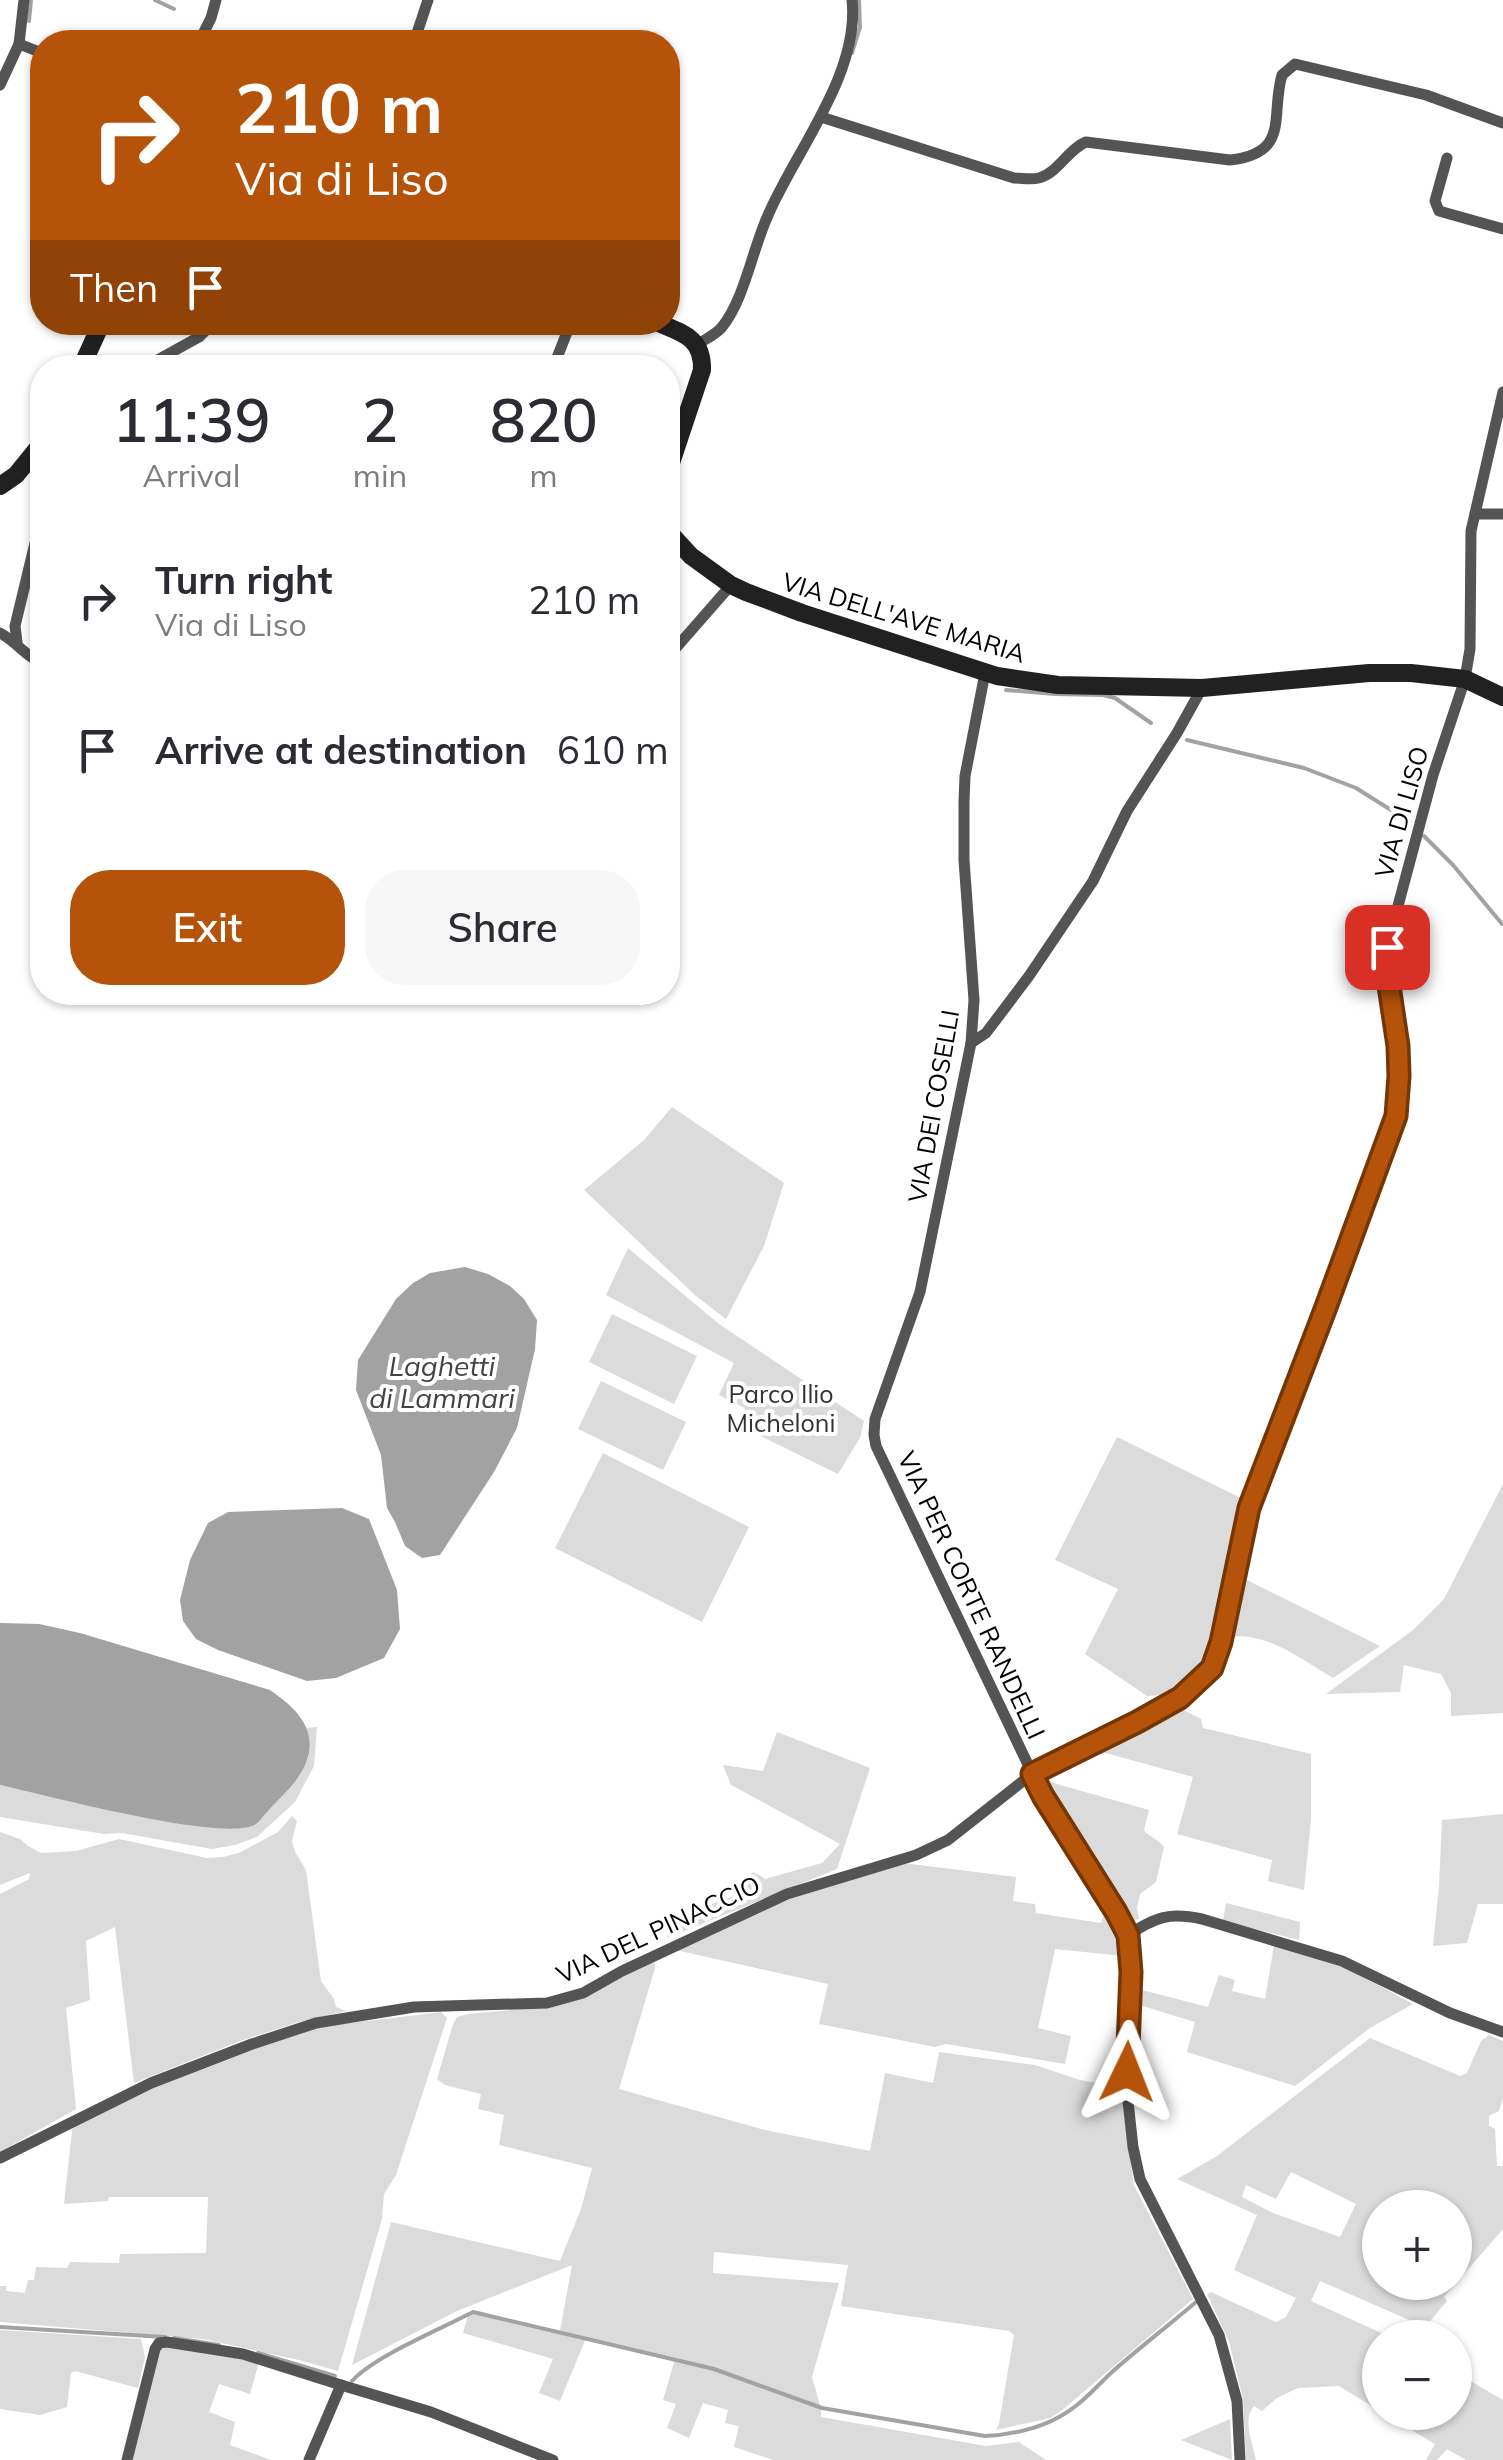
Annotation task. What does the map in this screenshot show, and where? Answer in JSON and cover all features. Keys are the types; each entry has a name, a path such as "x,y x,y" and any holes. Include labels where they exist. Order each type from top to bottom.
{"street":[{"path":"0,85 19,44 24,0"},
{"path":"205,30 216,0"},
{"path":"418,30 428,0"},
{"path":"697,344 722,328 738,298 767,215 821,118 853,23 852,0"},
{"path":"19,44 30,48"},
{"path":"821,118 1014,178 1044,177 1075,146 1086,142 1230,160 1247,158 1270,142 1278,123 1282,75 1295,64 1426,95 1503,123"},
{"path":"1447,158 1435,201 1439,210 1503,229"},
{"path":"680,332 697,344 702,357 702,370 680,436"},
{"path":"167,355 202,335"},
{"name":"VIA DI LISO","path":"1032,1774 1180,1698 1212,1668 1221,1642 1249,1508 1396,1116 1398,1046 1387,947 1433,775 1465,679 1470,648 1472,531 1503,392"},
{"path":"0,486 16,475 30,457"},
{"path":"1475,514 1503,514"},
{"name":"VIA DELL'AVE MARIA","path":"680,544 731,585 802,613 984,673 1032,683 1202,688 1368,673 1411,673 1465,679 1503,697"},
{"path":"17,642 15,626 30,564"},
{"path":"680,643 731,585"},
{"path":"0,633 30,654"},
{"name":"VIA DEI COSELLI","path":"874,1420 920,1292 971,1043 974,1000 964,802 984,673"},
{"path":"971,1043 986,1033 1029,976 1092,881 1127,811 1202,688"},
{"name":"VIA PER CORTE RANDELLI","path":"874,1420 876,1446 1032,1774 1128,1935 1131,1972 1126,2082 1133,2147 1140,2179 1219,2335 1237,2400 1240,2460"},
{"name":"VIA DEL PINACCIO","path":"0,2158 152,2082 316,2024 414,2008 547,2003 583,1994 622,1971 787,1894 916,1855 948,1840 1032,1774"},
{"path":"1128,1935 1163,1916 1202,1919 1342,1961 1450,2013 1503,2032"},
{"path":"127,2460 155,2349 166,2342 244,2354 431,2412 553,2460"},
{"path":"308,2460 341,2385"}],"green space":[{"path":"672,1107 784,1183 764,1246 726,1319 696,1296 584,1190 644,1140"},
{"name":"Parco Ilio Micheloni","path":"628,1248 719,1324 864,1421 860,1438 838,1474 738,1425 745,1408 719,1395 734,1363 606,1295"},
{"path":"612,1314 697,1356 674,1404 589,1362"},
{"path":"601,1381 686,1422 663,1470 578,1429"},
{"path":"1117,1437 1243,1499 1222,1613 1208,1660 1183,1685 1163,1695 1147,1696 1085,1654 1118,1589 1055,1560"},
{"path":"603,1453 749,1527 702,1622 555,1548"},
{"path":"1503,1484 1503,1713 1451,1716 1451,1693 1441,1674 1404,1665 1400,1692 1326,1694 1413,1630 1444,1599"},
{"path":"1243,1578 1380,1646 1333,1678 1270,1643 1257,1638 1230,1637"},
{"path":"1174,1705 1201,1719 1203,1728 1311,1754 1311,1820 1304,1890 1268,1881 1272,1860 1177,1834 1193,1777 1091,1749"},
{"path":"317,1727 314,1766 295,1802 257,1837 235,1845 212,1849 0,1817 0,1785 181,1824 256,1824 307,1760 307,1728"},
{"path":"777,1732 870,1768 837,1869 667,1938 669,1918 735,1896 737,1881 754,1872 765,1879 822,1863 840,1844 731,1785 723,1765 763,1771"},
{"path":"1046,1781 1149,1810 1144,1830 1164,1847 1156,1882 1140,1894 1139,1919 1126,1917 1047,1793"},
{"path":"1503,1814 1503,1904 1478,1904 1467,1943 1433,1946 1442,1820"},
{"path":"292,1816 297,1821 292,1841 306,1870 321,1981 336,2007 346,2011 240,2041 134,2083 115,1927 86,1941 90,2000 66,2008 76,2109 0,2152 0,1894 29,1879 30,1873 0,1885 0,1832 41,1853 76,1851 119,1839 207,1858 239,1853 278,1832"},
{"path":"903,1863 1016,1877 1013,1901 1035,1904 1036,1913 1101,1923 1111,1912 1124,1956 1055,1949 1038,2028 1071,2036 1065,2064 946,2044 935,2047 819,2024 828,1984 667,1948 793,1894"},
{"path":"1226,1903 1300,1922 1299,1940 1223,1921"},
{"path":"1274,1945 1343,1966 1413,2004 1370,2028 1295,2086 1187,2052 1195,2022 1136,2004 1138,1989 1208,2007 1219,1975 1235,1980 1232,1991 1265,1999"},
{"path":"651,1961 655,1968 619,2089 765,2130 870,2151 885,2073 933,2083 939,2052 1035,2065 1080,2080 1120,2087 1134,2185 1193,2299 1061,2411 1050,2418 996,2430 1014,2335 1009,2331 841,2306 848,2265 714,2252 713,2273 839,2283 812,2377 821,2417 986,2446 1019,2442 1046,2460 773,2460 734,2447 739,2426 725,2423 728,2410 703,2403 689,2438 667,2428 676,2404 663,2400 675,2359 586,2338 560,2401 539,2393 553,2359 463,2333 468,2315 480,2313 560,2331 572,2265 457,2311 352,2365 391,2222 560,2261 581,2209 592,2168 499,2145 504,2115 478,2109 481,2094 445,2085 437,2079 457,2017 541,2007"},
{"path":"441,2012 447,2018 396,2175 384,2194 382,2219 338,2371 203,2339 0,2322 0,2286 6,2286 6,2291 25,2293 28,2280 34,2280 36,2267 67,2268 70,2262 119,2263 120,2254 206,2253 208,2197 109,2197 108,2201 64,2204 73,2122 172,2078 310,2028"},
{"path":"1489,2035 1503,2041 1503,2098 1499,2111 1489,2116 1489,2126 1495,2129 1497,2166 1503,2166 1503,2229 1472,2265 1472,2190 1362,2190 1362,2299 1320,2281 1311,2301 1362,2324 1362,2400 1339,2386 1298,2388 1262,2411 1254,2406 1249,2425 1256,2460 1246,2460 1243,2399 1229,2342 1207,2294 1211,2292 1276,2322 1286,2317 1296,2298 1234,2270 1257,2215 1177,2179 1217,2156 1370,2038 1460,2076 1467,2073 1481,2041","holes":["1291,2172 1356,2204 1340,2237 1273,2213 1242,2197 1246,2185 1276,2199"]},
{"path":"1363,2300 1447,2301 1431,2320 1409,2320"},
{"path":"0,2330 141,2339 145,2357 138,2388 75,2371 71,2373 67,2407 40,2415 0,2409"},
{"path":"163,2346 259,2362 250,2394 219,2384 209,2412 235,2422 230,2445 271,2460 130,2460 158,2350"},
{"path":"1472,2382 1503,2400 1503,2460 1466,2460 1447,2449 1437,2460 1426,2460 1435,2444 1411,2430 1472,2430"},
{"path":"1230,2419 1232,2460 1181,2440"}],"water":[{"name":"Laghetti di Lammari","path":"465,1267 488,1274 524,1299 537,1320 535,1349 517,1428 494,1472 440,1555 422,1558 405,1546 387,1508 381,1455 356,1390 358,1360 396,1299 413,1283 430,1273"},
{"path":"342,1508 369,1519 397,1590 400,1629 384,1658 336,1678 307,1681 196,1639 183,1621 180,1600 190,1560 208,1523 228,1512"},
{"path":"0,1623 39,1624 80,1633 270,1690 303,1721 310,1741 305,1765 257,1823 238,1828 173,1823 0,1785"}],"waterway":[{"path":"29,21 31,0"},
{"path":"155,0 174,9"},
{"path":"852,53 860,27 859,0"},
{"path":"1006,690 1103,695 1115,698 1151,723"},
{"path":"1187,740 1304,768 1356,788 1410,822"},
{"path":"1424,836 1502,924"},
{"path":"352,2381 392,2353 473,2312 714,2369 822,2408 985,2436 1033,2428 1067,2413 1196,2302"},
{"path":"0,2327 165,2337"},
{"path":"174,2338 219,2345"},
{"path":"258,2353 335,2376"}],"route":[{"path":"1127,2072 1131,1972 1128,1935 1032,1774 1180,1698 1212,1668 1249,1508 1396,1116 1398,1046 1387,947"}]}
